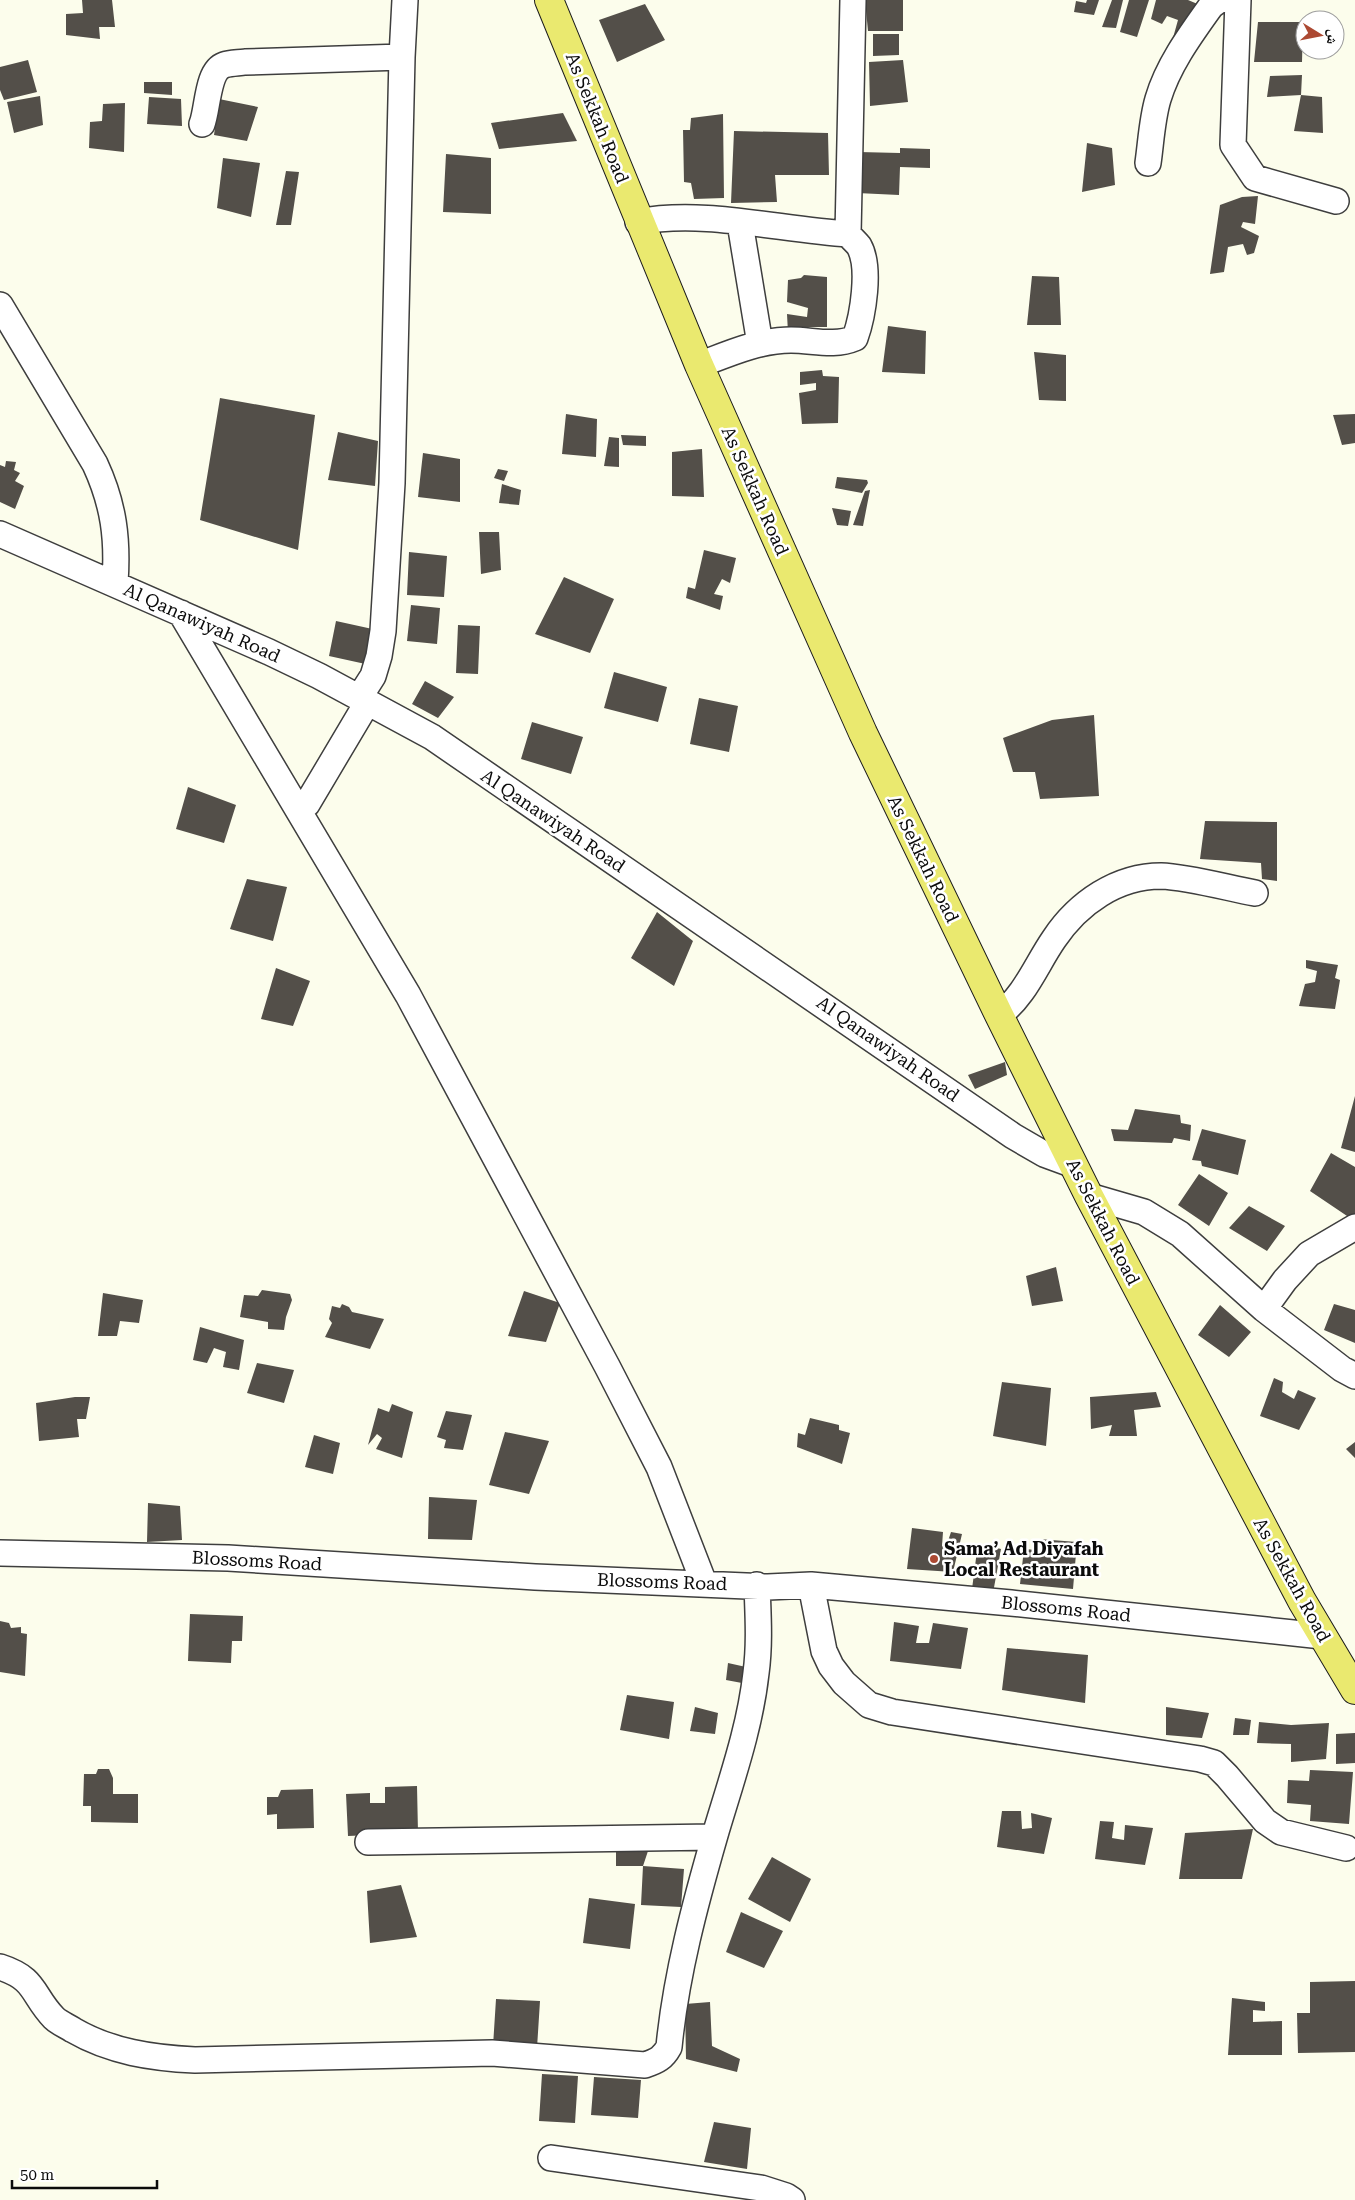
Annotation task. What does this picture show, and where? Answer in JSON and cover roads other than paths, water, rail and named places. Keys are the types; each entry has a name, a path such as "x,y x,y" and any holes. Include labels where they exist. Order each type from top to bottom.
{"main road":[{"name":"As Sekkah Road","path":"549,0 638,222 698,365 863,733 998,1015 1089,1196 1322,1636 1355,1690"}],"street":[{"path":"300,811 307,804 363,701 379,656 383,631 392,483 405,0"},
{"path":"698,365 739,349 760,344 790,340 815,343 844,343 855,338 864,301 865,265 858,246 848,234 853,0"},
{"path":"1148,163 1155,115 1164,83 1178,54 1211,6 1218,0"},
{"path":"1238,0 1233,145 1254,178 1336,201"},
{"path":"202,124 212,79 218,69 224,65 245,62 402,57"},
{"path":"638,222 662,217 690,218 848,234"},
{"path":"740,223 760,344"},
{"path":"0,305 95,464 107,490 114,518 117,552 114,583"},
{"name":"Al Qanawiyah Road","path":"0,534 311,672 432,737 1013,1136 1044,1154 1074,1165"},
{"path":"181,613 408,995 607,1366 659,1467 704,1583"},
{"path":"998,1015 1008,1009 1026,986 1054,938 1076,912 1090,900 1124,881 1140,877 1163,876 1255,894"},
{"path":"1089,1196 1144,1212 1180,1234 1264,1309 1342,1369 1355,1376"},
{"path":"1264,1309 1285,1280 1309,1254 1355,1227"},
{"name":"Blossoms Road","path":"0,1553 228,1558 535,1577 757,1585 768,1587 811,1585 1011,1603 1322,1636"},
{"path":"0,1967 16,1972 27,1980 54,2018 85,2037 120,2051 158,2058 194,2060 492,2053 644,2065 664,2057 669,2046 679,1970 714,1837 743,1742 756,1672 757,1585"},
{"path":"811,1585 824,1651 831,1666 844,1683 869,1704 892,1712 1214,1763 1265,1821 1280,1832 1346,1848"},
{"path":"368,1842 714,1837"},
{"path":"551,2158 761,2188 786,2196 792,2200"}],"place":[{"name":"Sama’ Ad Diyafah Local Restaurant","path":"934,1559"}]}
